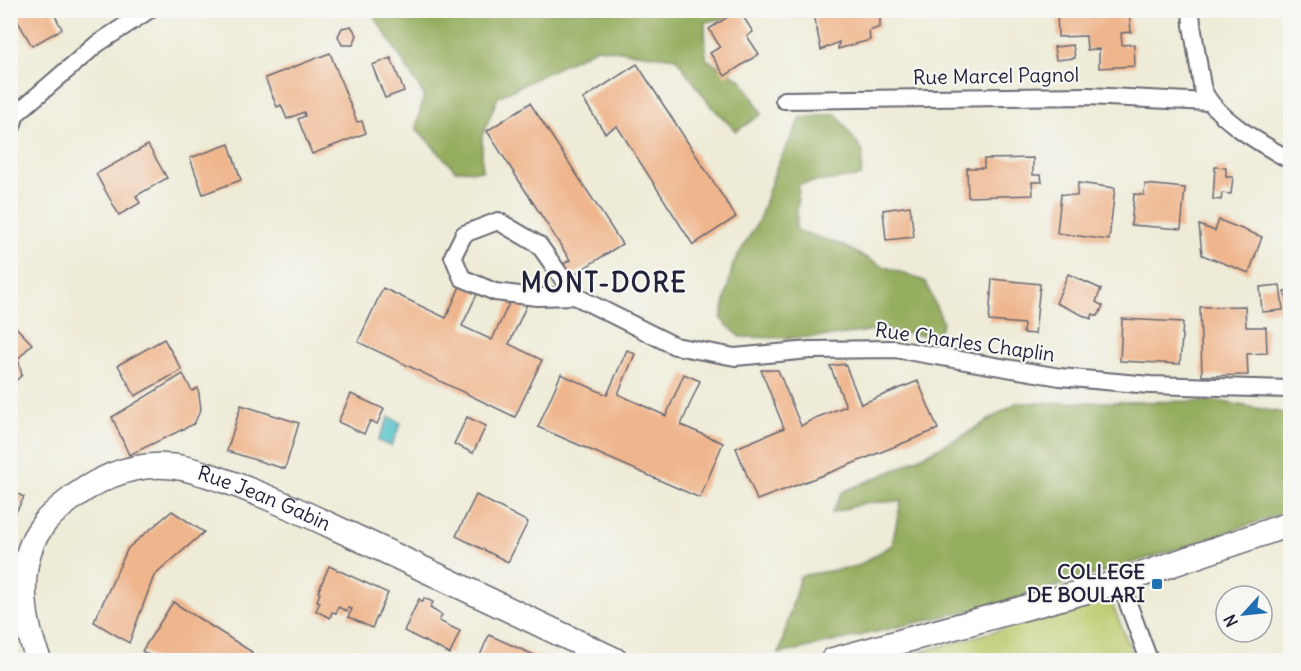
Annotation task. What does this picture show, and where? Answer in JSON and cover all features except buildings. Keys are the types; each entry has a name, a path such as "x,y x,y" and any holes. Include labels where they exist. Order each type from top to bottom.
{"street":[{"path":"10,132 16,114 97,44 149,10"},
{"path":"1191,10 1202,86 1209,102 1224,116 1290,160"},
{"name":"Rue Marcel Pagnol","path":"784,100 1088,96 1209,102"},
{"name":"Rue Charles Chaplin","path":"575,296 539,244 498,221 464,234 453,256 462,278 495,292 537,297 575,296 675,346 735,357 833,348 895,349 1060,377 1150,385 1290,388"},
{"name":"Rue Jean Gabin","path":"39,660 33,648 24,604 26,565 39,530 48,518 93,483 120,472 166,466 186,468 235,484 296,510 615,660"},
{"path":"833,660 1120,582 1290,524"},
{"path":"1120,582 1149,660"}],"green space":[{"path":"371,11 759,11 705,22 706,59 742,80 762,114 736,131 711,106 676,58 597,48 498,97 482,136 482,171 455,170 416,128 424,95"},
{"path":"836,114 863,152 861,176 799,184 796,230 840,244 880,265 925,281 943,322 937,337 876,330 832,336 740,337 721,319 733,264 759,220 776,168 801,118"},
{"path":"1217,401 1290,414 1290,511 1165,553 1003,603 779,654 800,576 858,566 892,545 901,501 864,503 832,513 842,492 897,469 966,434 1016,403"},
{"path":"1110,599 1135,660 892,660"}],"water":[{"path":"389,417 401,423 391,446 378,441"}],"place":[{"name":"COLLEGE DE BOULARI","path":"1157,584"}],"district":[{"name":"MONT-DORE","path":"604,283"}]}
